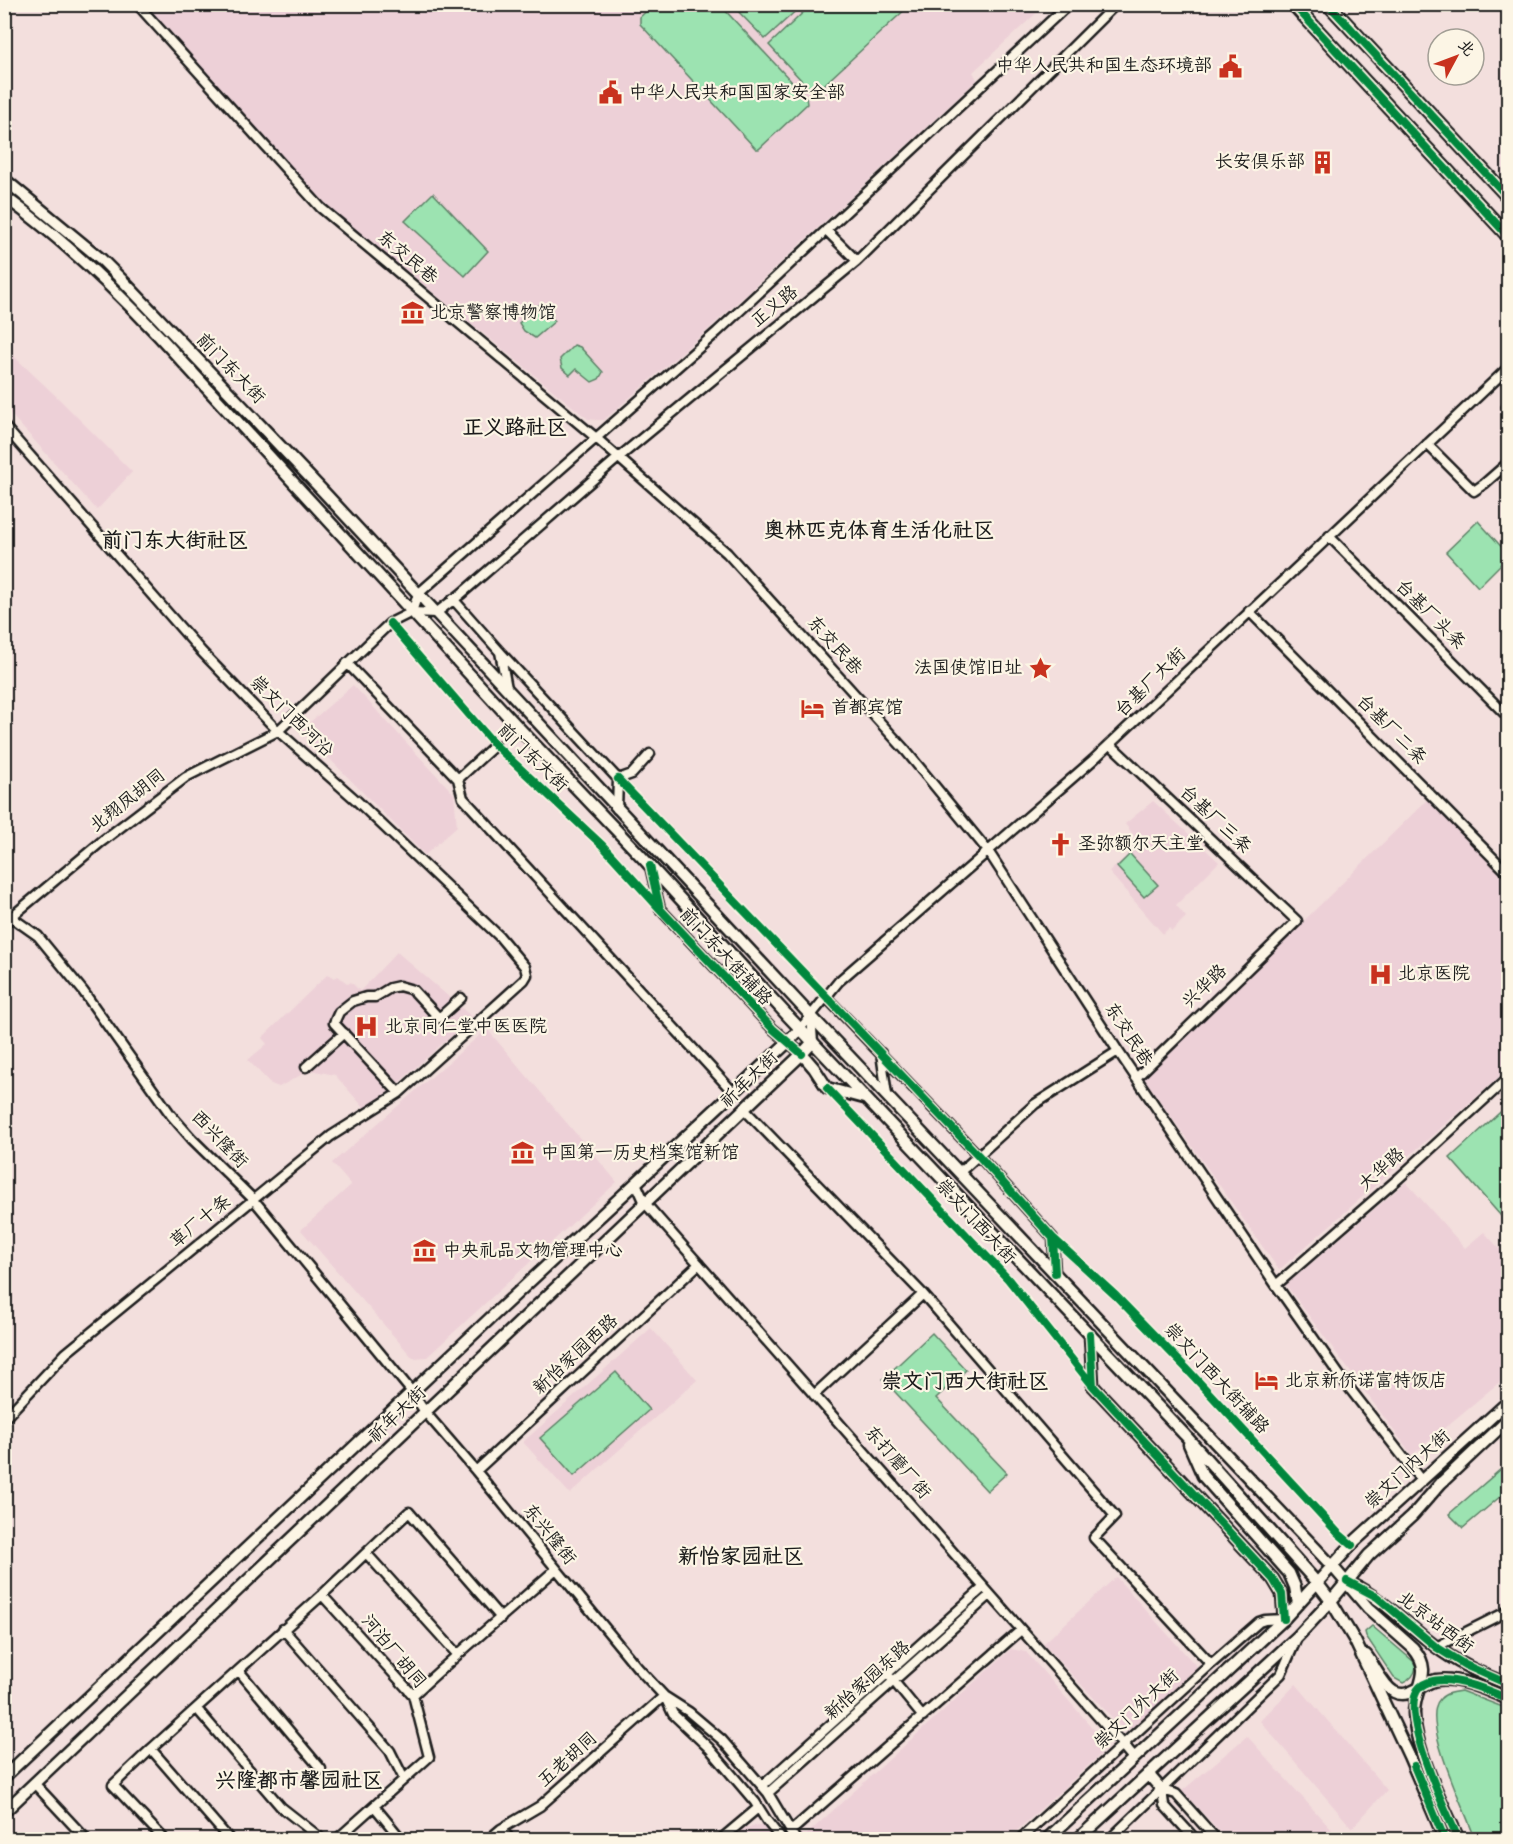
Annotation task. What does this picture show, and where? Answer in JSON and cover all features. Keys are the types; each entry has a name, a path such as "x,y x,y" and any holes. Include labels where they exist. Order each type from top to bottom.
{"highway":[{"path":"1293,4 1509,236"},
{"path":"1328,4 1509,197"}],"main road":[{"name":"前门东大街","path":"4,179 101,259 125,283 811,1016"},
{"name":"前门东大街","path":"4,196 32,217 118,293 517,726 813,1042"},
{"name":"崇文门西大街","path":"811,1016 1347,1581"},
{"name":"祈年大街","path":"4,1777 800,1029"},
{"name":"祈年大街","path":"4,1812 813,1042"},
{"name":"崇文门西大街","path":"813,1042 1185,1435 1318,1584 1355,1641"},
{"path":"802,1054 827,1088 866,1098"},
{"path":"1090,1334 1093,1386 1273,1579 1282,1594 1284,1619"},
{"name":"崇文门内大街","path":"1333,1566 1356,1540 1509,1402"},
{"name":"崇文门内大街","path":"1347,1581 1370,1555 1412,1516 1440,1483 1509,1420"},
{"path":"1185,1435 1203,1476 1289,1573 1295,1587 1298,1604"},
{"name":"崇文门外大街","path":"1046,1839 1284,1619 1333,1566"},
{"path":"1077,1839 1298,1636 1347,1581"},
{"name":"北京站西街","path":"1347,1581 1377,1597 1436,1647 1465,1665 1509,1684"},
{"name":"北京站西街","path":"1347,1581 1364,1604 1418,1654 1422,1661 1424,1674 1419,1688"},
{"path":"1355,1641 1393,1691 1401,1694 1419,1688 1414,1713 1420,1746 1459,1839"},
{"path":"1355,1641 1445,1839"},
{"name":"北京站西街","path":"1419,1688 1429,1682 1446,1680 1479,1686 1509,1698"},
{"path":"1123,1746 1134,1758"},
{"path":"1148,1774 1162,1790"}],"street":[{"name":"东交民巷","path":"137,4 321,208 596,437 727,553 906,751 988,851 1118,1051 1276,1285 1340,1376 1421,1480"},
{"name":"正义路","path":"417,594 717,332 1069,4"},
{"name":"正义路","path":"436,613 618,458 857,261 1116,4"},
{"path":"826,230 857,261"},
{"name":"台基厂大街","path":"800,1029 839,981 1110,744 1509,368"},
{"name":"崇文门西河沿","path":"4,426 201,651 279,730 490,928 525,967 527,975 524,980 483,1016"},
{"path":"1427,444 1474,490 1485,484 1509,463"},
{"name":"台基厂头条","path":"1329,536 1509,717"},
{"path":"417,594 412,612 436,613"},
{"path":"453,599 618,779 617,809"},
{"name":"台基厂二条","path":"1250,611 1509,873"},
{"name":"北翔凤胡同","path":"7,917 186,777 279,730 390,623 412,612"},
{"path":"500,652 508,692"},
{"path":"347,663 458,778 463,798 475,812 734,1093"},
{"name":"台基厂三条","path":"1110,744 1297,921"},
{"path":"458,778 495,745"},
{"path":"618,779 632,774 650,754"},
{"name":"前门东大街辅路","path":"650,866 660,909 773,1029 802,1054"},
{"name":"西兴隆街","path":"7,917 38,936 83,991 171,1115 254,1200 412,1392"},
{"name":"兴华路","path":"1136,1078 1297,921"},
{"path":"399,1093 334,1023 339,1012 353,1001 375,997 390,988 410,988 439,1018 461,998"},
{"path":"826,997 978,1155 1053,1238 1055,1273"},
{"name":"草厂十条","path":"4,1419 66,1353 331,1136 399,1093 483,1016"},
{"path":"811,1016 813,1042"},
{"path":"306,1067 344,1033"},
{"path":"960,1172 1035,1104 1118,1051"},
{"path":"880,1053 887,1095"},
{"name":"大华路","path":"1276,1285 1509,1078"},
{"path":"744,1109 923,1294 1115,1516 1094,1538 1211,1664"},
{"name":"东打磨厂街","path":"636,1183 645,1203 1123,1746"},
{"name":"新怡家园西路","path":"476,1471 699,1264"},
{"path":"814,1395 923,1294"},
{"name":"东兴隆街","path":"412,1392 425,1412 637,1667 664,1696 689,1712 722,1740 765,1790 793,1836"},
{"path":"165,1839 113,1785 322,1595 409,1512 501,1618"},
{"path":"366,1553 457,1654"},
{"path":"413,1695 556,1569"},
{"name":"新怡家园东路","path":"765,1790 890,1677 984,1587"},
{"name":"河泊厂胡同","path":"322,1595 413,1695 429,1757 336,1839"},
{"name":"新怡家园东路","path":"890,1677 990,1595"},
{"path":"1436,1647 1509,1611"},
{"name":"崇文门外大街","path":"1019,1839 1259,1622 1284,1619"},
{"path":"283,1629 390,1751 404,1779"},
{"path":"793,1836 1021,1630"},
{"path":"1109,1839 1281,1674 1298,1636"},
{"path":"239,1671 321,1769"},
{"path":"890,1677 923,1717"},
{"name":"东兴隆街","path":"664,1696 673,1714 709,1748 782,1839"},
{"name":"五老胡同","path":"488,1839 540,1806 664,1696"},
{"path":"197,1708 281,1807 323,1839"},
{"path":"151,1749 230,1839"},
{"path":"34,1783 87,1839"},
{"path":"1162,1790 1164,1805 1196,1839"},
{"path":"1162,1790 1176,1794 1217,1839"},
{"path":"374,1806 402,1839"},
{"path":"720,1839 758,1808"},
{"path":"501,1829 511,1839"}],"shaded area":[{"path":"146,5 1045,5 973,72 977,80 711,327 604,420 596,420 588,419 325,204"},
{"path":"5,348 132,472 97,510 5,408"},
{"path":"353,685 454,794 457,826 425,855 301,730"},
{"name":"北京医院","path":"1430,797 1508,879 1508,1069 1279,1270 1144,1078"},
{"path":"1153,801 1219,862 1176,905 1186,917 1172,931 1169,928 1163,934 1109,872 1140,843 1125,824"},
{"name":"北京同仁堂中医医院","path":"397,952 472,1017 366,1110 335,1075 310,1070 279,1087 271,1084 248,1060 267,1044 262,1038 328,974 334,978 338,976 348,984 351,982 360,991"},
{"path":"487,1029 617,1182 427,1357 413,1358 301,1230 351,1185 332,1163"},
{"path":"1406,1182 1465,1248 1484,1232 1508,1258 1508,1375 1412,1455 1286,1285"},
{"path":"651,1328 697,1380 570,1494 523,1442"},
{"path":"1116,1577 1197,1667 1134,1728 1121,1727 1043,1644"},
{"path":"1011,1649 1026,1652 1103,1740 1101,1754 1008,1839 727,1840 740,1829 759,1825 806,1835"},
{"path":"1296,1684 1387,1790 1352,1828 1260,1721"},
{"path":"1247,1736 1340,1839 1227,1839 1182,1791"}],"green space":[{"path":"812,4 910,5 814,94 769,45"},
{"path":"653,5 720,5 806,97 807,104 759,149 756,149 640,24 640,17"},
{"path":"732,5 802,5 765,39"},
{"path":"433,193 488,251 465,276 405,221"},
{"path":"539,305 555,321 535,338 524,331 519,323"},
{"path":"574,345 580,347 603,372 599,379 592,382 576,369 570,375 562,368 560,359"},
{"path":"1478,521 1508,554 1508,557 1478,587 1446,552"},
{"path":"1130,854 1158,885 1144,897 1117,867"},
{"path":"1508,1105 1508,1224 1450,1158"},
{"path":"932,1333 966,1370 936,1398 1007,1473 987,1491 883,1379"},
{"path":"616,1372 649,1410 574,1476 540,1438"},
{"path":"1508,1463 1508,1490 1463,1528 1449,1514"},
{"path":"1372,1626 1413,1661 1416,1667 1408,1680 1403,1683 1394,1678 1366,1636 1365,1632"},
{"path":"1461,1691 1508,1709 1508,1839 1475,1839 1440,1746 1435,1726 1435,1710 1442,1697"}],"cycle path":[{"path":"1293,4 1508,236"},
{"path":"1328,4 1508,197"},
{"path":"390,623 495,745 602,845 660,909"},
{"path":"618,779 978,1155 1053,1238 1055,1273"},
{"path":"650,866 660,909 773,1029 802,1054"},
{"path":"827,1088 1008,1279 1093,1386"},
{"name":"崇文门西大街辅路","path":"1053,1238 1116,1296 1186,1368 1338,1533 1352,1545"},
{"path":"1090,1334 1093,1386 1273,1579 1282,1594 1284,1619"},
{"path":"1347,1581 1377,1597 1436,1647 1465,1665 1508,1684"},
{"path":"1459,1840 1426,1762 1414,1717 1414,1699 1420,1687 1439,1680 1464,1683 1508,1699"},
{"path":"1414,1766 1445,1840"}],"place":[{"name":"中华人民共和国生态环境部","path":"1230,66"},
{"name":"中华人民共和国国家安全部","path":"611,93"},
{"name":"长安俱乐部","path":"1323,162"},
{"name":"北京警察博物馆","path":"412,313"},
{"name":"法国使馆旧址","path":"1040,668"},
{"name":"首都宾馆","path":"813,708"},
{"name":"圣弥额尔天主堂","path":"1060,844"},
{"name":"北京医院","path":"1380,974"},
{"name":"北京同仁堂中医医院","path":"367,1027"},
{"name":"中国第一历史档案馆新馆","path":"523,1153"},
{"name":"中央礼品文物管理中心","path":"425,1251"},
{"name":"北京新侨诺富特饭店","path":"1267,1381"}],"district":[{"name":"正义路社区","path":"515,428"},
{"name":"奥林匹克体育生活化社区","path":"879,531"},
{"name":"前门东大街社区","path":"175,541"},
{"name":"崇文门西大街社区","path":"965,1382"},
{"name":"新怡家园社区","path":"741,1557"},
{"name":"兴隆都市馨园社区","path":"299,1781"}]}
